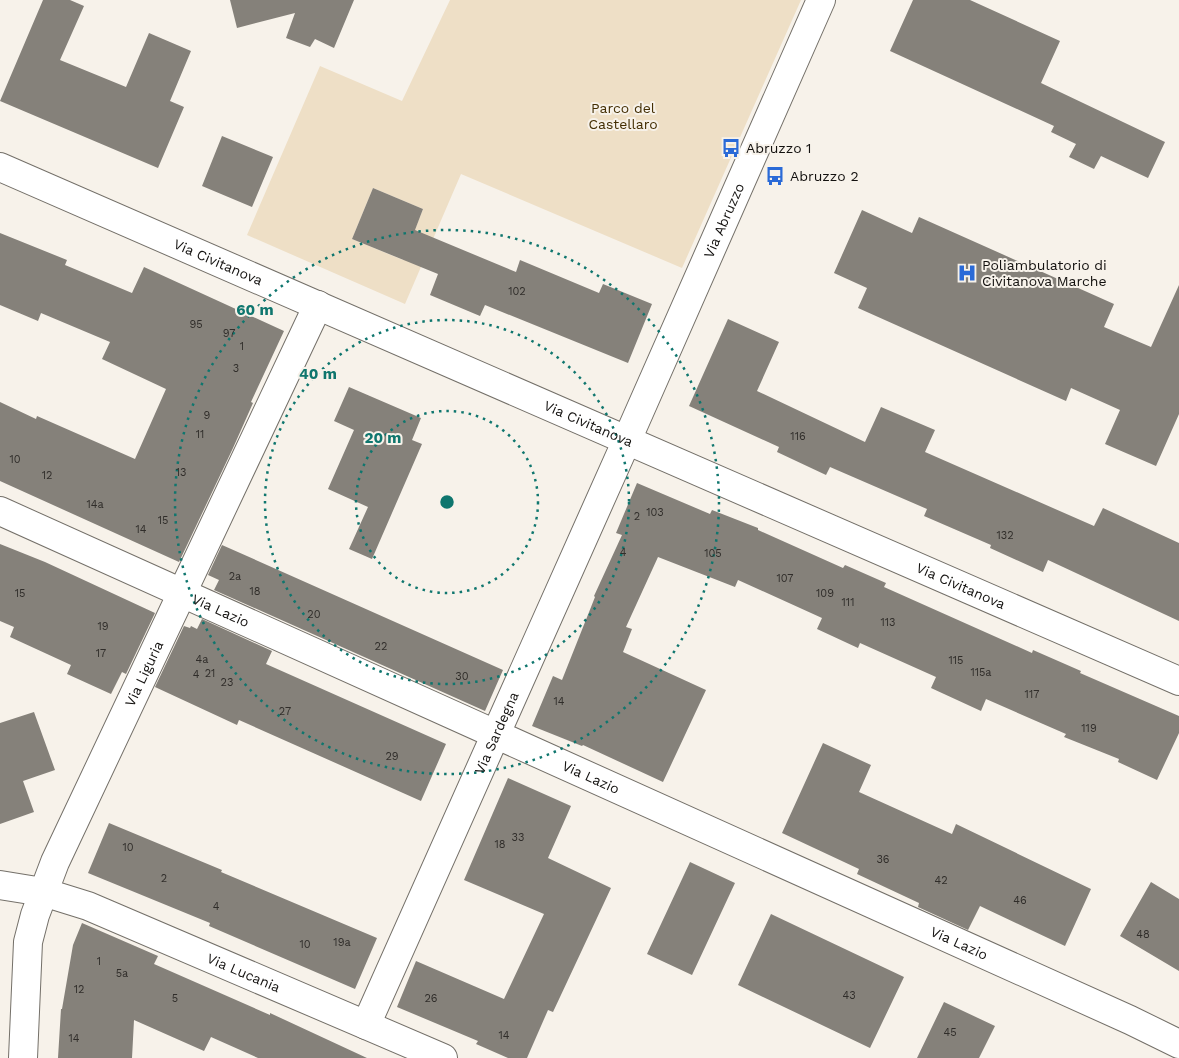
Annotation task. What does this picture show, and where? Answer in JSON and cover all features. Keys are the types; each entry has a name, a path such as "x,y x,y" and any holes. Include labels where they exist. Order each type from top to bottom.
{"street":[{"name":"Via Abruzzo","path":"627,440 821,0"},
{"name":"Via Civitanova","path":"0,167 1179,680"},
{"name":"Via Liguria","path":"23,1058 28,942 43,892 55,862 318,305"},
{"name":"Via Sardegna","path":"366,1025 627,440"},
{"name":"Via Lazio","path":"0,511 1121,1016 1179,1044"},
{"name":"Via Lucania","path":"0,885 43,892 88,906 443,1058"}],"green space":[{"name":"Parco del Castellaro","path":"450,0 801,0 682,268 461,174 405,304 247,235 320,66 402,101","holes":["373,188 423,209 403,260 352,239"]}],"building":[{"path":"43,0 70,0 84,6 60,60 126,87 149,33 191,51 170,101 184,107 158,168 0,101"},
{"path":"230,0 354,0 334,48 315,39 310,47 286,38 295,13 237,28"},
{"path":"913,0 970,0 1060,41 1041,83 1165,142 1148,178 1101,156 1094,169 1069,157 1076,144 1051,132 1054,126 890,51"},
{"path":"222,136 273,157 252,207 202,186"},
{"path":"373,188 423,209 415,230 516,272 520,260 599,293 603,284 652,304 628,363 485,305 480,316 430,295 438,274 352,239"},
{"path":"862,210 912,233 919,217 1114,304 1104,327 1151,347 1179,285 1179,414 1156,466 1105,444 1120,410 1071,388 1066,401 858,308 867,288 834,273"},
{"path":"0,233 67,260 65,265 132,293 144,267 284,331 251,402 253,403 233,448 179,562 0,481 0,402 36,419 37,416 135,459 166,389 102,359 110,342 41,313 38,321 0,305"},
{"path":"728,319 779,342 757,391 865,442 881,407 935,430 925,452 1094,526 1103,508 1179,543 1179,621 1048,560 1043,572 990,548 991,545 924,516 927,509 830,467 826,475 777,452 779,447 689,406"},
{"path":"349,387 421,418 412,440 422,444 372,559 349,549 368,507 328,489 354,430 334,421"},
{"path":"637,483 710,514 712,510 758,528 758,530 843,568 845,565 886,583 884,587 1032,653 1033,650 1081,671 1080,673 1179,716 1179,733 1157,780 1118,762 1119,759 1064,737 1066,734 986,699 981,711 931,688 936,677 860,643 858,648 817,629 822,618 738,580 735,587 658,557 626,627 632,629 623,652 706,690 663,782 583,745 532,726 553,676 562,680 594,596 622,535 616,533"},
{"path":"0,544 45,562 155,613 126,674 122,672 111,694 67,674 71,665 10,637 14,627 0,621"},
{"path":"222,545 503,670 485,711 214,590 219,580 208,575"},
{"path":"202,619 272,651 266,664 446,744 421,801 239,720 237,725 155,687 184,626 190,628 191,626 197,629"},
{"path":"34,712 55,770 23,781 34,812 0,824 0,723"},
{"path":"823,743 871,765 859,792 952,834 956,824 1091,889 1065,946 980,906 968,930 918,907 919,903 857,874 859,869 782,833"},
{"path":"508,778 571,806 548,858 611,888 553,1012 548,1010 527,1058 508,1058 476,1044 478,1041 397,1007 416,961 504,999 544,914 464,880"},
{"path":"109,823 377,938 355,989 209,926 210,923 88,873"},
{"path":"690,862 735,883 692,975 647,954"},
{"path":"1151,882 1179,899 1179,971 1120,936"},
{"path":"771,914 904,977 870,1048 738,985"},
{"path":"82,923 158,956 154,964 270,1015 270,1013 367,1058 258,1058 211,1037 204,1051 134,1020 132,1058 58,1058 61,1009 73,945"},
{"path":"944,1002 995,1026 979,1058 917,1058"}],"place":[{"name":"Abruzzo 1","path":"731,148"},
{"name":"Abruzzo 2","path":"775,176"},
{"name":"Poliambulatorio di Civitanova Marche","path":"967,273"}]}
